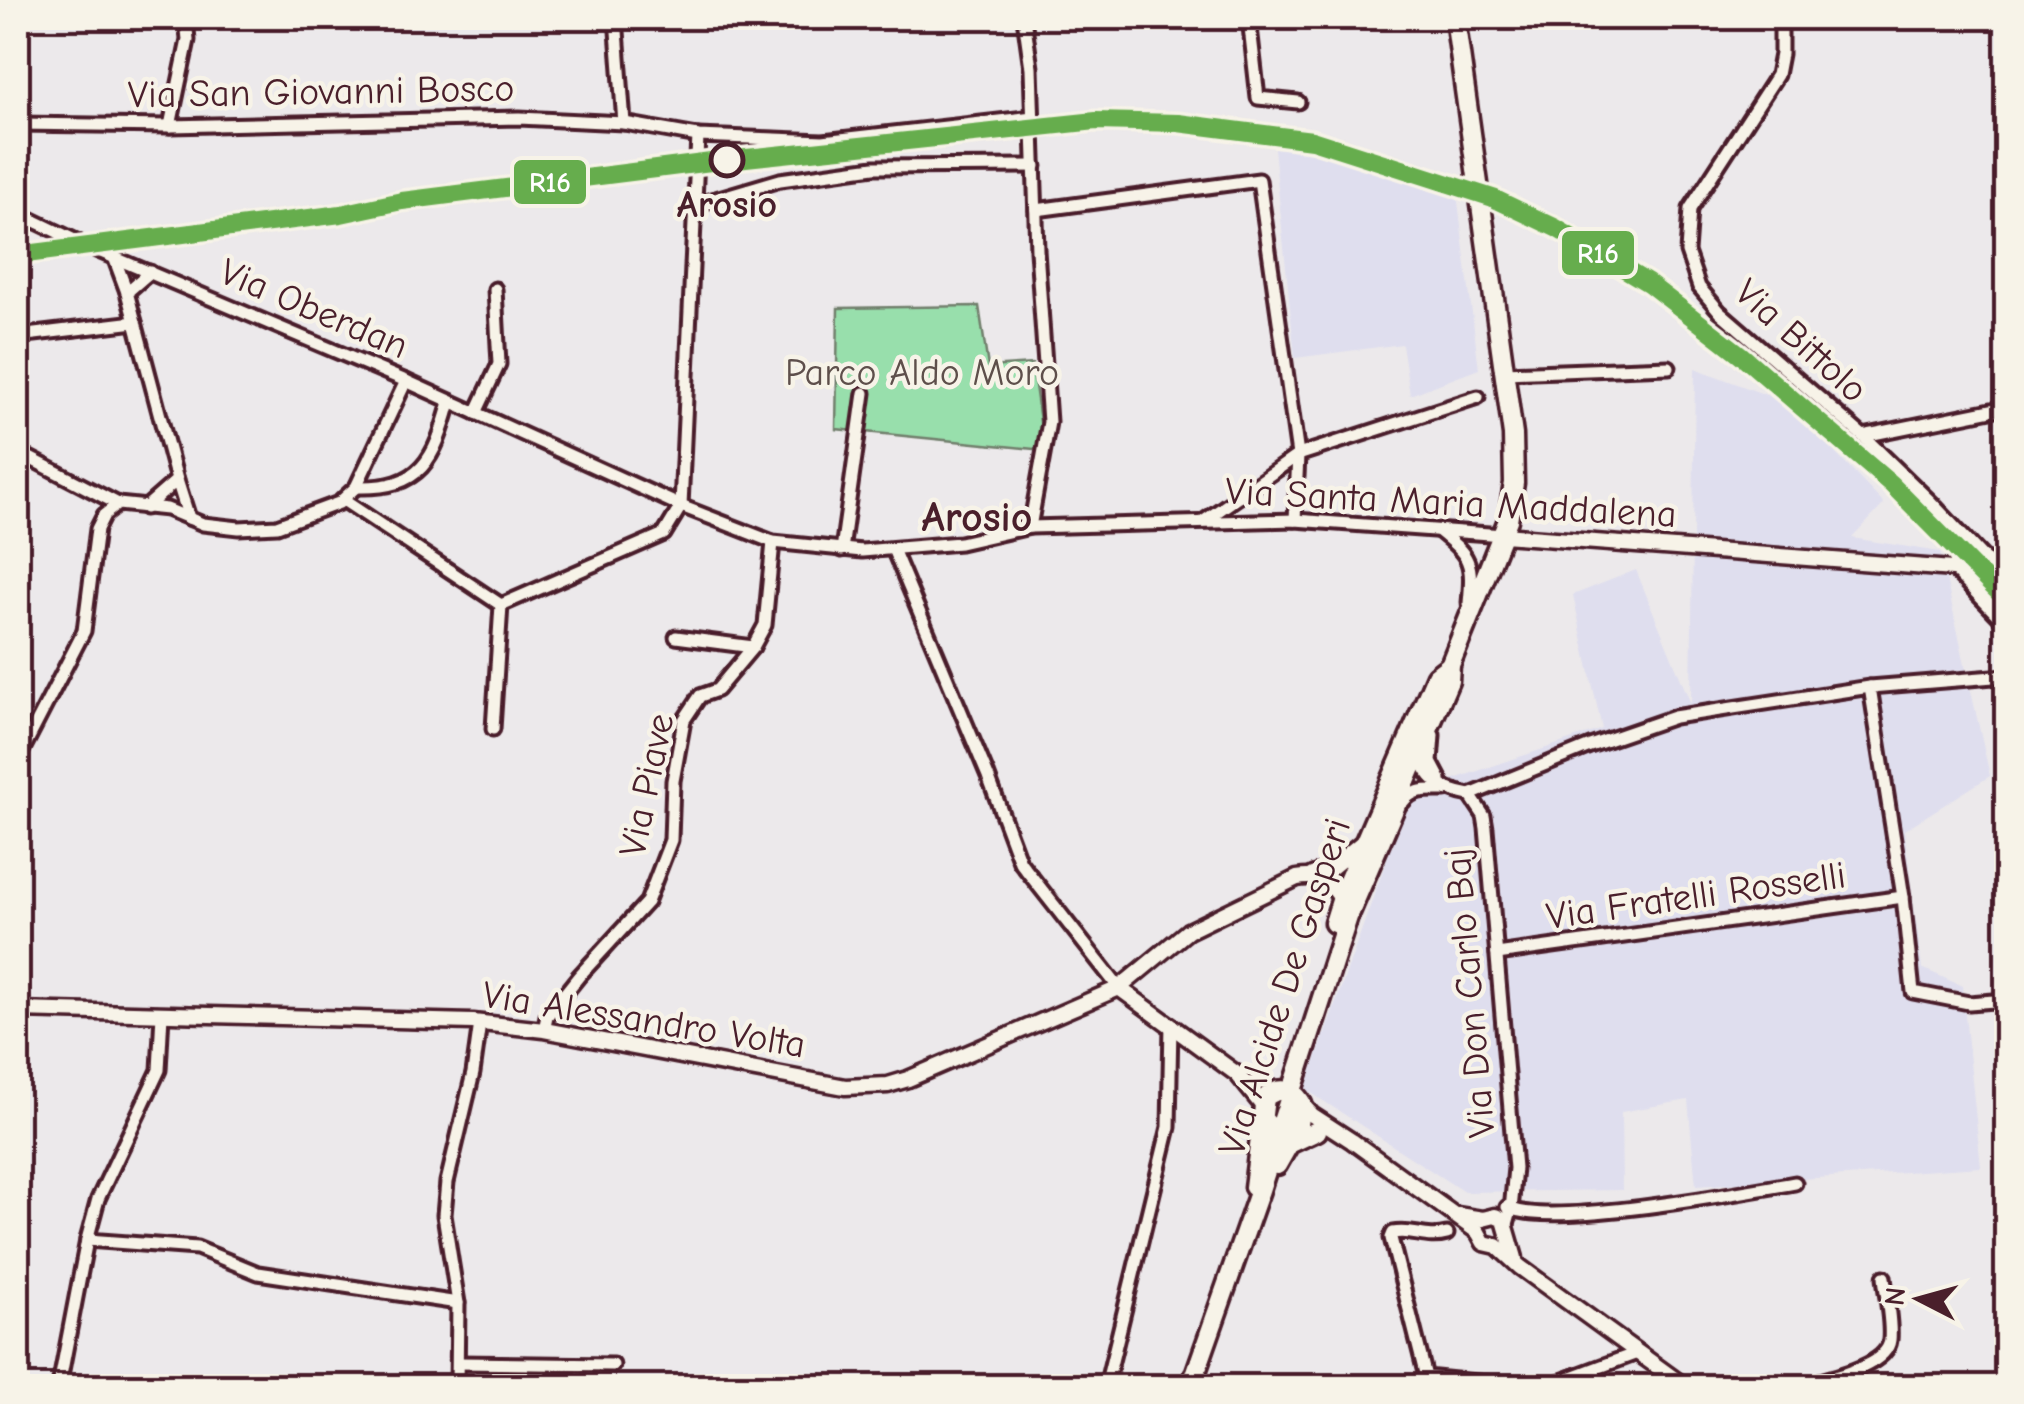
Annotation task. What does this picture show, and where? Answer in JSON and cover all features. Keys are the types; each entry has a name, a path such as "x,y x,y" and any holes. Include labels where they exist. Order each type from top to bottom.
{"main road":[{"name":"Via Alcide De Gasperi","path":"1191,1386 1257,1188 1274,1122 1292,1095 1365,840 1467,624 1504,536 1511,502 1514,461 1506,373 1455,18"},
{"name":"Via Alcide De Gasperi","path":"1292,1095 1342,913 1424,747 1420,732 1444,676"},
{"path":"1274,1122 1271,1093 1292,1095"},
{"path":"1257,1188 1269,1183 1290,1144 1317,1130"}],"street":[{"path":"170,126 188,40 186,18"},
{"path":"616,18 624,123"},
{"path":"1024,18 1028,33 1050,422 1030,527"},
{"path":"1250,18 1258,98 1298,102"},
{"name":"Via Bittolo","path":"1781,18 1781,54 1776,74 1690,209 1687,252 1699,287 1720,312 1862,436 2002,573"},
{"name":"Via San Giovanni Bosco","path":"18,124 170,126 519,118 624,123 698,136 823,141 1033,117"},
{"path":"501,606 664,534 680,506 698,136"},
{"path":"694,206 780,180 874,167 1034,166"},
{"path":"1036,210 1259,180 1298,455 1295,520"},
{"name":"Via Oberdan","path":"18,213 406,381 680,506 773,542"},
{"path":"114,257 189,518"},
{"path":"127,292 150,272"},
{"path":"476,414 500,364 495,290"},
{"path":"18,336 135,322"},
{"path":"1506,373 1669,367"},
{"path":"18,452 118,504 167,510 203,524 239,528 277,526 342,500 356,487 406,381"},
{"path":"842,550 864,393"},
{"path":"1204,521 1298,455 1478,397"},
{"path":"356,487 414,478 431,455 450,402"},
{"path":"1862,436 2006,407"},
{"path":"145,508 177,480"},
{"path":"342,500 501,606"},
{"path":"18,759 84,631 97,529 104,516 118,504"},
{"name":"Via Santa Maria Maddalena","path":"773,542 842,550 893,550 960,542 1030,527 1295,520 2002,573"},
{"path":"1440,530 1471,564 1467,624"},
{"name":"Via Piave","path":"544,1030 547,1016 579,976 647,902 670,840 673,781 684,720 700,696 717,690 753,647 765,625 773,542"},
{"path":"893,550 1020,862 1119,988 1238,1074 1274,1122 1336,1133 1352,1140 1454,1214 1499,1224 1542,1214"},
{"path":"1954,570 2006,624"},
{"path":"493,728 501,606"},
{"path":"676,638 753,647"},
{"path":"1424,747 1430,777 1449,790 1470,795 1674,717 1870,687 2006,676"},
{"path":"1870,687 1903,897 1913,992 1969,1004 2006,1000"},
{"path":"18,732 32,730"},
{"name":"Via Alcide De Gasperi","path":"1344,908 1358,908 1401,805 1410,794 1449,790"},
{"name":"Via Don Carlo Baj","path":"1470,795 1484,816 1486,828 1515,1168 1513,1189 1499,1224"},
{"name":"Via Alessandro Volta","path":"18,1010 480,1023 544,1030 845,1086 868,1087 908,1079 1119,988 1188,931 1297,878 1330,868 1365,840"},
{"path":"1310,876 1334,887 1344,908"},
{"name":"Via Fratelli Rosselli","path":"1497,954 1903,897"},
{"path":"59,1386 98,1199 159,1070 162,1014"},
{"path":"457,1386 458,1303 444,1215 447,1182 473,1073 480,1023"},
{"path":"1106,1386 1169,1127 1172,1024"},
{"path":"1292,1095 1336,1133"},
{"path":"1499,1224 1542,1214 1620,1209 1794,1183"},
{"path":"1499,1224 1520,1268 1684,1386"},
{"path":"1447,1234 1432,1238 1400,1232 1393,1233 1392,1238 1427,1382 1516,1386"},
{"path":"87,1240 198,1248 258,1273 458,1303"},
{"path":"1802,1386 1862,1368 1885,1353 1890,1338 1884,1276"},
{"path":"1552,1385 1637,1353"},
{"path":"458,1362 613,1365"}],"shaded area":[{"path":"1274,148 1422,179 1457,194 1479,369 1410,395 1402,344 1295,358"},
{"path":"1695,368 1787,403 1884,504 1852,538 1940,552 1990,776 1904,830 1922,968 1962,986 1981,1167 1696,1186 1688,1100 1621,1112 1622,1190 1464,1192 1305,1089 1410,794 1602,729 1573,595 1636,570 1691,704"}],"green space":[{"name":"Parco Aldo Moro","path":"979,306 988,367 1032,364 1044,450 836,429 838,308"}],"transit line":[{"name":"R16","path":"18,255 727,160 1096,121 1178,123 1312,140 1493,198 1556,228 1648,283 1741,355 1891,484 2006,600"}],"place":[{"name":"Arosio","path":"727,160"}],"district":[{"name":"Arosio","path":"977,517"}]}
